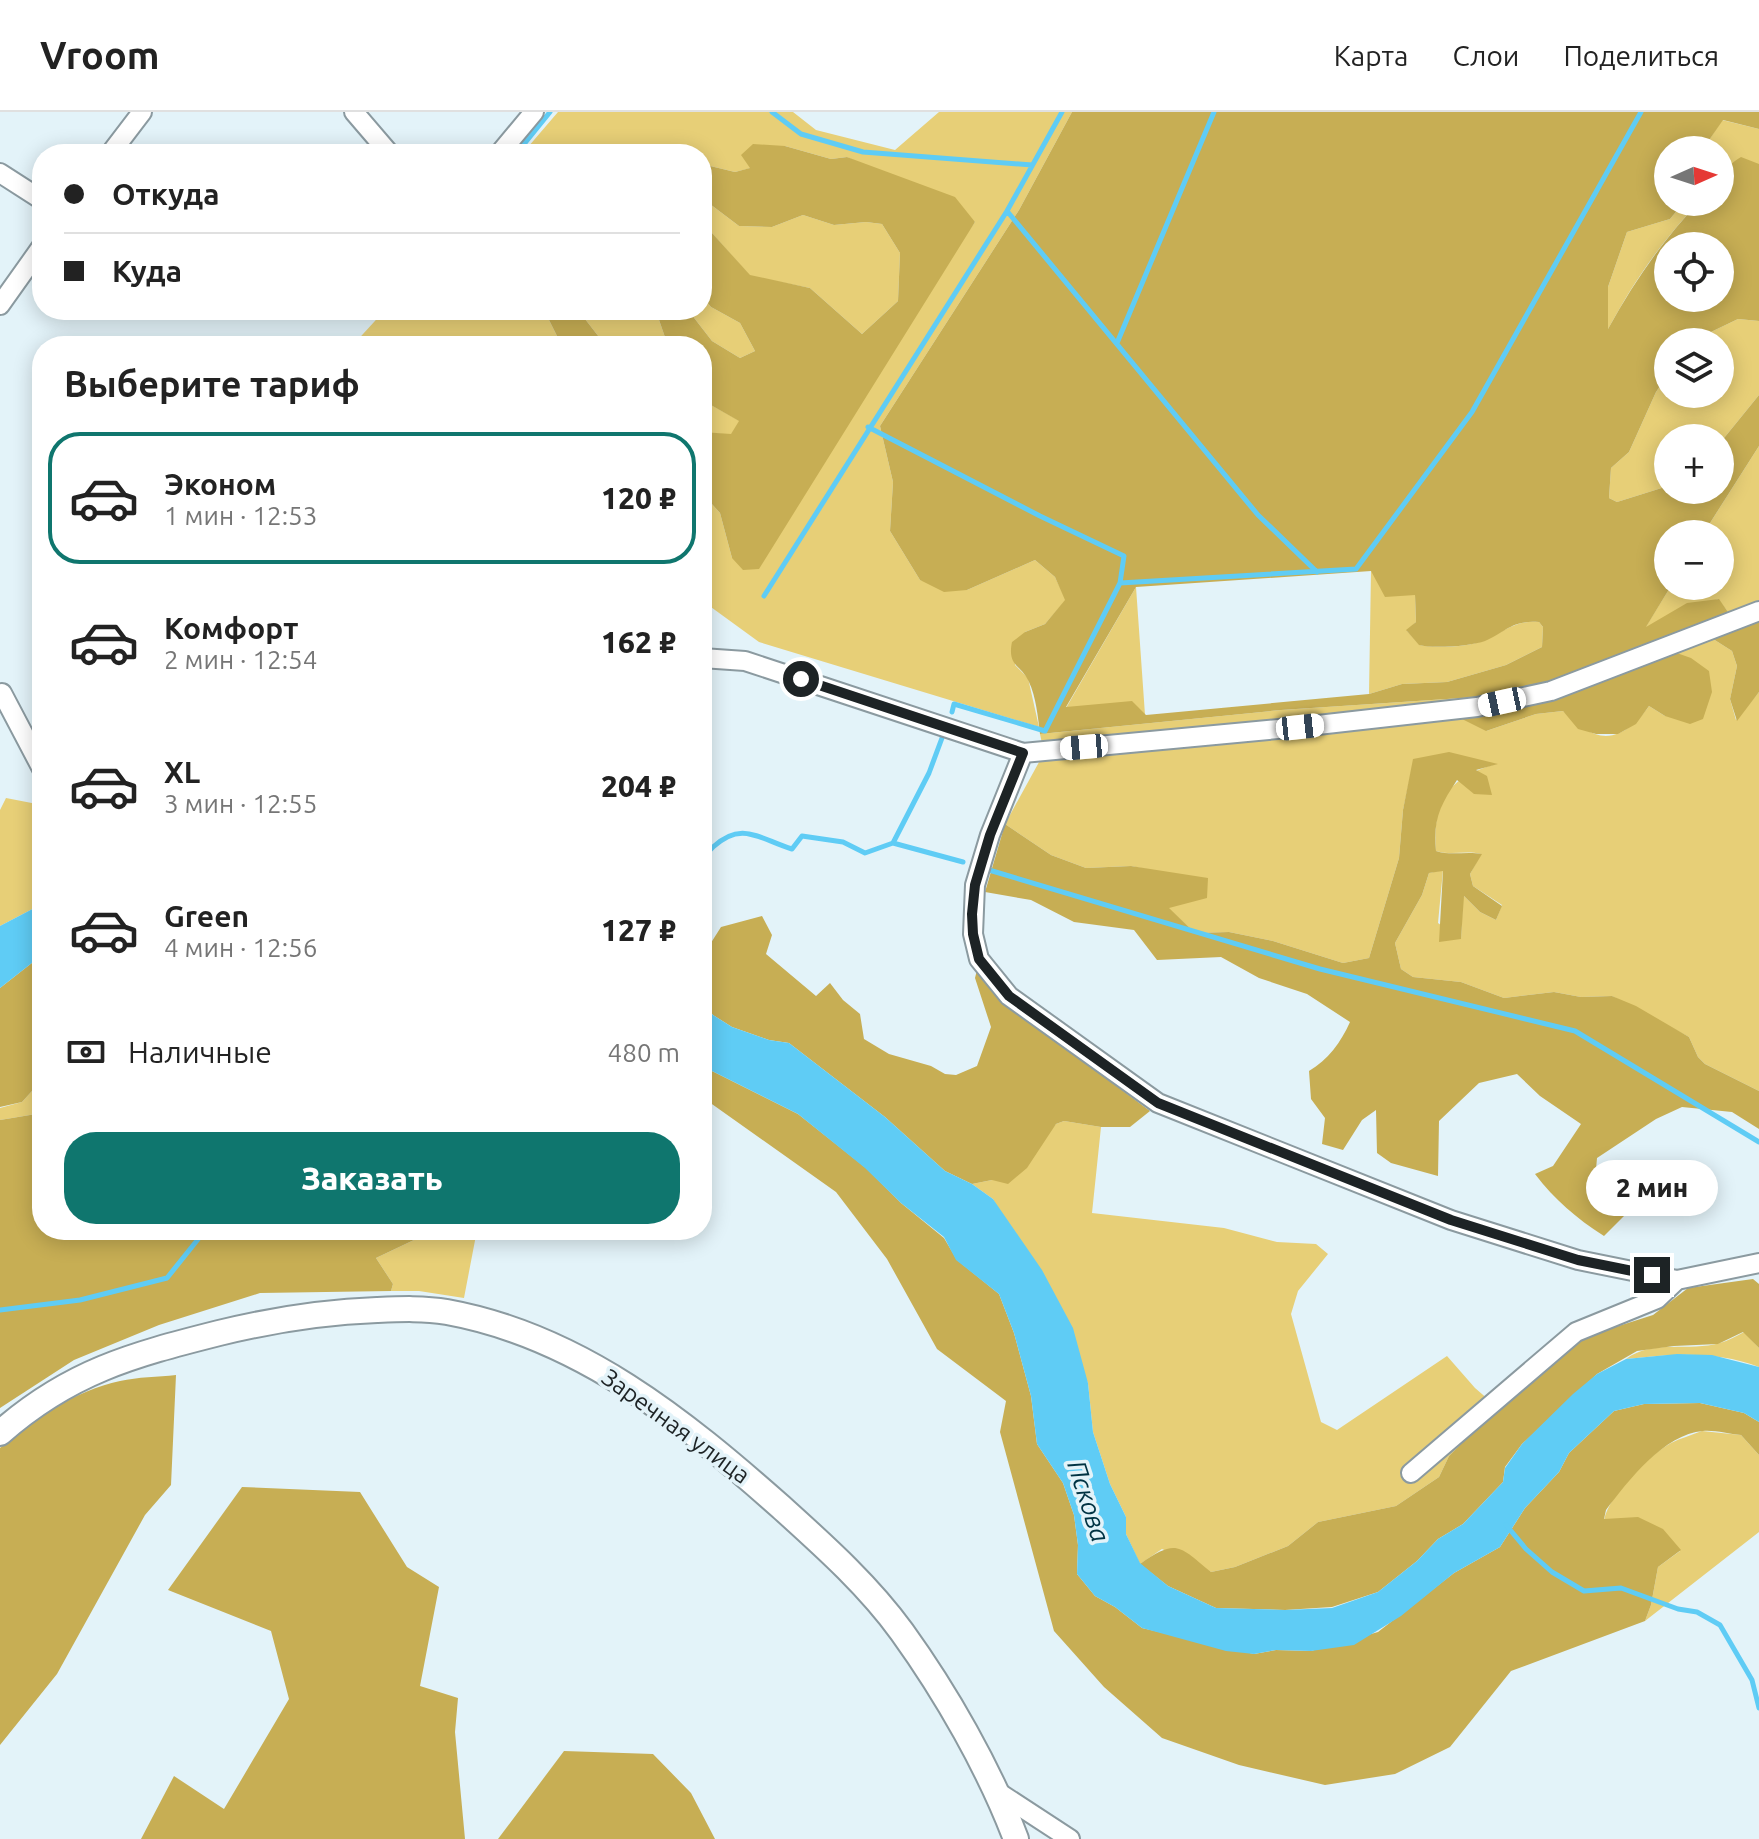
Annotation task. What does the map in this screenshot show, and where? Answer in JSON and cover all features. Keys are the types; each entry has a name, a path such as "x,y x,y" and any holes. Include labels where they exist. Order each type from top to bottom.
{"street":[{"path":"118,144 142,112"},
{"path":"354,112 381,144"},
{"path":"507,144 534,112"},
{"path":"0,173 32,194"},
{"path":"0,305 32,260"},
{"path":"712,659 745,661 1023,753 1284,729 1477,707 1551,691 1759,611"},
{"path":"2,693 32,750"},
{"path":"1023,753 990,835 975,885 973,934 979,959 1009,996 1158,1103 1451,1220 1578,1260 1677,1280 1759,1263"},
{"path":"1411,1473 1576,1332 1657,1299 1677,1280"},
{"name":"Заречная улица","path":"0,1433 21,1414 64,1386 101,1368 139,1353 270,1321 332,1312 427,1309 487,1321 517,1332 578,1358 640,1394 714,1448 831,1552 901,1630 959,1722 998,1792 1016,1839"},
{"name":"Заречная улица","path":"998,1792 1070,1839"}],"shaded area":[{"path":"558,112 793,112 816,130 895,150 939,112 1072,112 1019,210 880,426 893,482 890,531 920,580 967,590 1035,560 1055,577 1066,600 1045,624 1025,632 1015,665 1028,678 1039,727 759,642 712,608 712,504 720,513 732,558 975,222 847,157 831,159 785,146 751,168 735,172 712,166 712,144 531,144"},
{"path":"1072,112 1759,112 1759,129 1723,120 1712,136 1654,136 1654,216 1672,216 1627,232 1608,287 1608,329 1654,256 1654,312 1734,312 1734,232 1673,232 1687,216 1734,216 1734,162 1741,157 1759,164 1759,321 1738,319 1719,328 1654,328 1654,396 1629,452 1611,468 1609,498 1617,502 1654,490 1654,504 1722,504 1712,520 1654,520 1654,600 1662,600 1646,627 1687,603 1711,600 1720,600 1728,612 1712,635 1759,622 1759,692 1737,721 1730,699 1737,666 1732,651 1710,637 1671,651 1691,658 1709,671 1712,692 1703,719 1690,724 1665,716 1649,706 1636,724 1618,734 1596,734 1578,729 1563,711 1536,714 1486,731 1454,715 1551,691 1547,682 1477,697 1281,710 1040,734 1031,688 1026,676 1013,661 1011,650 1012,642 1025,632 1045,624 1065,600 1055,577 1035,560 967,590 944,592 920,580 890,531 893,482 880,426 1019,210","holes":["1371,571 1385,597 1415,595 1416,622 1406,630 1419,645 1443,647 1479,643 1516,624 1539,622 1543,627 1542,647 1506,665 1447,682 1402,684 1369,694 1146,715 1132,701 1066,707 1136,587"]},
{"path":"1722,120 1759,129 1759,164 1734,166 1734,136 1712,136"},
{"path":"753,144 785,146 831,159 847,157 955,197 975,222 759,569 743,570 732,558 720,513 712,504 712,433 731,434 739,421 712,406 712,341 740,358 755,351 740,323 712,308 712,233 750,275 810,288 862,334 898,301 900,253 882,224 834,225 803,215 772,227 739,226 712,206 712,166 735,172 750,168 741,155"},
{"path":"712,206 739,226 772,227 803,215 834,225 882,224 900,253 898,301 862,334 810,288 750,276 712,233"},
{"path":"1672,216 1686,216 1672,232 1654,232 1654,255 1607,331 1608,287 1627,232"},
{"path":"712,308 740,323 755,351 740,358 708,336 696,320 712,320"},
{"path":"1738,319 1759,321 1759,395 1734,426 1654,424 1654,490 1617,502 1609,498 1611,468 1629,452 1654,396 1654,408 1734,408 1734,328 1719,328"},
{"path":"376,320 549,320 557,336 361,336"},
{"path":"549,320 586,320 598,336 557,336"},
{"path":"586,320 659,320 665,336 598,336"},
{"path":"659,320 696,320 708,336 665,336"},
{"path":"1759,395 1759,446 1734,485 1734,426"},
{"path":"712,406 740,421 731,435 712,433"},
{"path":"1759,446 1759,600 1728,612 1719,600 1734,600 1734,520 1712,520 1722,504 1734,504 1734,485"},
{"path":"1371,571 1415,595 1416,622 1407,631 1420,645 1443,647 1470,644 1517,624 1539,622 1543,627 1542,647 1506,665 1447,682 1402,684 1369,694"},
{"path":"1136,587 1145,715 1066,708"},
{"path":"1662,600 1715,600 1645,628"},
{"path":"1710,637 1732,651 1737,666 1730,699 1736,720 1759,692 1759,1091 1705,1064 1698,1057 1689,1037 1612,996 1581,997 1554,992 1504,998 1461,982 1413,977 1401,969 1395,943 1422,895 1429,873 1443,870 1438,923 1461,939 1463,895 1480,912 1496,920 1502,905 1473,886 1470,874 1481,854 1436,851 1435,834 1446,794 1466,776 1496,764 1414,759 1403,810 1399,858 1369,958 1343,963 1273,941 1229,932 1195,933 1168,908 1165,873 1131,866 1086,868 1051,855 1005,824 1044,753 1040,734 1281,710 1477,697 1547,682 1553,697 1486,731 1536,714 1563,711 1595,734 1611,735 1633,724 1649,706 1665,716 1669,651"},
{"path":"1449,752 1498,764 1476,770 1487,776 1492,795 1474,794 1457,780 1439,813 1436,851 1482,854 1470,874 1473,886 1502,906 1496,920 1480,912 1464,896 1461,939 1439,942 1443,871 1429,873 1422,895 1395,943 1401,969 1413,977 1461,982 1504,998 1554,992 1581,997 1612,996 1636,1006 1689,1037 1698,1057 1705,1064 1759,1091 1759,1129 1732,1112 1682,1107 1656,1119 1597,1158 1595,1181 1628,1190 1626,1214 1604,1236 1566,1208 1535,1174 1553,1166 1581,1124 1540,1096 1517,1074 1479,1083 1439,1121 1438,1176 1391,1163 1377,1153 1376,1110 1362,1120 1343,1150 1322,1144 1325,1118 1311,1099 1309,1071 1333,1050 1350,1022 1307,994 1259,978 1221,957 1157,960 1134,930 1074,922 1031,900 985,892 1005,824 1051,855 1086,868 1131,866 1208,878 1207,898 1169,908 1195,933 1229,932 1273,941 1343,963 1369,958 1399,858 1403,810 1413,759"},
{"path":"6,798 32,803 32,909 0,926 0,810"},
{"path":"762,916 772,935 766,954 816,996 830,983 843,1000 860,1014 864,1039 889,1054 931,1066 945,1074 956,1075 977,1066 991,1027 975,978 977,970 1002,1001 1150,1111 1130,1127 1101,1127 1064,1121 1056,1124 1027,1168 1008,1184 992,1180 972,1184 945,1171 885,1117 789,1043 769,1040 732,1027 713,1015 712,941 721,927"},
{"path":"32,963 32,1091 22,1102 0,1107 0,988"},
{"path":"712,1071 798,1114 866,1168 901,1203 944,1238 957,1260 999,1294 1014,1333 1031,1396 1037,1444 1063,1483 1074,1515 1078,1545 1077,1574 1095,1596 1142,1628 1254,1654 1276,1650 1311,1651 1378,1632 1454,1573 1500,1547 1525,1508 1559,1472 1569,1453 1614,1411 1644,1404 1700,1403 1744,1413 1759,1422 1759,1455 1741,1435 1703,1431 1674,1441 1648,1461 1606,1510 1604,1519 1638,1517 1663,1529 1681,1550 1658,1567 1645,1621 1511,1671 1450,1747 1395,1774 1325,1785 1239,1765 1162,1738 1104,1687 1054,1631 1000,1432 1006,1401 937,1349 887,1259 836,1192 712,1104"},
{"path":"32,1091 32,1115 0,1120 0,1108 22,1102"},
{"path":"32,1115 32,1240 414,1240 376,1258 393,1284 391,1291 260,1293 159,1325 74,1360 0,1408 0,1120"},
{"path":"1064,1121 1101,1127 1092,1213 1224,1228 1277,1242 1316,1244 1328,1254 1298,1291 1291,1314 1321,1422 1337,1430 1447,1356 1475,1388 1497,1407 1449,1456 1439,1477 1396,1506 1318,1522 1288,1546 1235,1567 1211,1572 1162,1549 1140,1564 1126,1534 1126,1517 1110,1484 1093,1432 1088,1383 993,1199 972,1184 992,1180 1056,1124"},
{"path":"414,1240 475,1240 464,1298 419,1291 391,1291 393,1284 376,1258"},
{"path":"1753,1279 1759,1284 1759,1348 1743,1332 1718,1344 1637,1351 1597,1374 1522,1444 1505,1467 1503,1482 1463,1524 1438,1539 1417,1561 1378,1592 1332,1607 1285,1610 1216,1608 1168,1586 1140,1564 1162,1551 1177,1548 1211,1572 1235,1567 1288,1546 1318,1522 1396,1506 1439,1477 1449,1456 1497,1407 1581,1338 1653,1315 1688,1288"},
{"path":"1744,1332 1759,1348 1759,1367 1710,1356 1626,1359 1648,1349 1720,1343"},
{"path":"176,1375 171,1485 145,1515 57,1674 0,1745 0,1448 41,1416 87,1391 127,1380"},
{"path":"1702,1431 1741,1435 1759,1455 1759,1532 1645,1621 1658,1567 1680,1551 1604,1520 1614,1498 1641,1466 1671,1443"},
{"path":"242,1487 360,1492 407,1567 439,1587 420,1686 458,1698 455,1732 465,1839 141,1839 174,1776 224,1809 289,1699 271,1631 168,1590"},
{"path":"564,1751 653,1754 691,1793 715,1839 498,1839"}],"water":[{"path":"32,909 32,963 0,988 0,926"},
{"name":"Пскова","path":"712,1014 732,1027 769,1040 789,1043 885,1117 945,1171 993,1199 1042,1270 1073,1328 1088,1383 1093,1432 1110,1484 1126,1517 1126,1534 1140,1563 1168,1586 1216,1608 1332,1608 1378,1592 1417,1561 1438,1539 1463,1524 1503,1482 1505,1468 1522,1444 1573,1394 1597,1374 1626,1359 1677,1354 1712,1355 1759,1367 1759,1422 1744,1413 1700,1403 1644,1404 1614,1411 1569,1453 1559,1472 1525,1508 1500,1547 1454,1573 1401,1616 1354,1645 1254,1654 1226,1651 1142,1628 1095,1596 1077,1574 1078,1545 1074,1515 1063,1483 1037,1444 1031,1396 1014,1333 999,1294 956,1260 944,1237 798,1114 712,1071"}],"waterway":[{"path":"524,144 550,112"},
{"path":"772,112 801,134 863,152 1032,165"},
{"path":"1062,112 1007,211 1258,515 1317,572"},
{"path":"1117,343 1214,112"},
{"path":"952,712 954,704 1045,731 1120,583 1356,569 1472,412 1641,112"},
{"path":"764,596 1007,211"},
{"path":"868,427 1124,556 1120,583"},
{"path":"712,849 723,839 742,833 792,849 802,836 843,842 865,853 893,843 929,773 942,738"},
{"path":"893,843 963,862"},
{"path":"989,870 1320,969 1575,1031 1759,1142"},
{"path":"0,1310 80,1300 167,1278 197,1240"},
{"path":"1506,1525 1526,1549 1552,1572 1584,1591 1621,1588 1678,1609 1697,1612 1720,1625 1752,1680 1759,1708"}],"route":[{"path":"801,679 1023,753 990,835 975,885 973,934 979,959 1009,996 1158,1103 1451,1220 1578,1260 1652,1275"}]}
